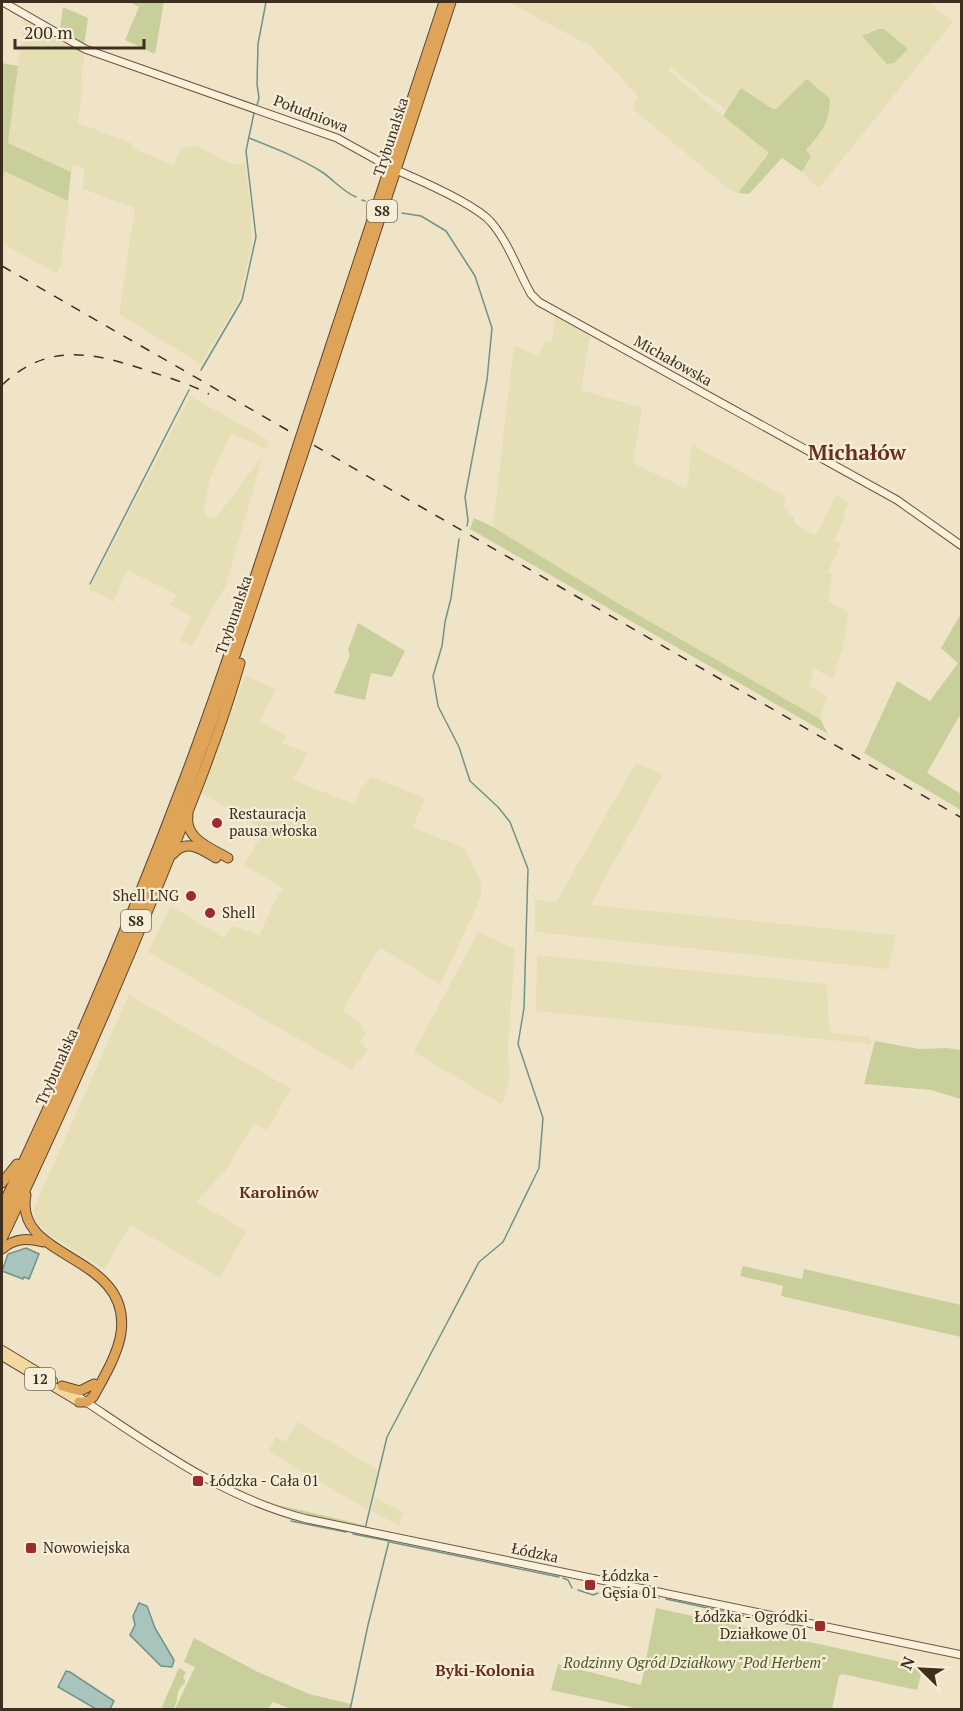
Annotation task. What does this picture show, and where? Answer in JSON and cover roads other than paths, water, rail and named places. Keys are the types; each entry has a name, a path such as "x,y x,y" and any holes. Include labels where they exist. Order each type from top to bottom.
{"highway":[{"name":"Trybunalska","path":"2,1222 80,1053 144,902 195,770 251,612 444,2"},
{"name":"Trybunalska","path":"311,419 451,2"},
{"name":"Trybunalska","path":"2,1207 92,1008 160,843 299,456"},
{"path":"2,1239 100,1026 168,861 232,691 251,612"},
{"path":"168,861 179,848 188,845 226,860 192,835 188,823 189,807"},
{"path":"2,1183 33,1140"},
{"path":"36,1167 26,1197 25,1211 31,1227 48,1243 98,1275 116,1300 116,1341 94,1388 84,1403"},
{"path":"2,1249 11,1242 21,1239 48,1243"},
{"name":"12","path":"62,1386 80,1391 94,1388"},
{"path":"94,1388 98,1409"}],"main road":[{"name":"Łódzka","path":"2,1350 62,1386"},
{"name":"Łódzka","path":"2,1356 84,1403"}],"street":[{"name":"Południowa","path":"3,2 85,49 341,139 384,164"},
{"name":"Michałowska","path":"401,172 443,192 486,218 496,230 531,294 539,303 897,500 962,546"},
{"name":"Łódzka","path":"62,1386 84,1403 215,1483 252,1502 288,1514 962,1655"},
{"name":"Łódzka","path":"84,1403 98,1409 122,1426"}],"water":[{"path":"26,1248 39,1254 29,1279 2,1271 8,1254"},
{"path":"139,1603 147,1606 155,1628 174,1660 172,1667 161,1666 130,1635 135,1625 133,1616"},
{"path":"66,1671 114,1701 110,1709 96,1709 58,1687"}],"waterway":[{"path":"257,105 259,98 258,44 266,2"},
{"path":"201,370 242,300 256,237 246,151 254,113"},
{"path":"249,138 314,167 356,197"},
{"path":"402,213 421,216 446,231 475,276 492,328 487,380 465,497 467,526"},
{"path":"90,584 189,390"},
{"path":"365,1529 387,1437 479,1262 503,1242 539,1168 543,1118 518,1044 524,1008 528,869 510,822 498,807 470,781 459,747 438,706 433,676 442,646 459,539"},
{"path":"291,1521 346,1532"},
{"path":"350,1710 389,1541 353,1534"},
{"path":"390,1542 559,1577"},
{"path":"563,1578 568,1580 572,1588"},
{"path":"578,1590 593,1595 598,1593"},
{"path":"620,1590 659,1598"},
{"path":"666,1599 754,1618"},
{"path":"760,1619 794,1625"}],"railway":[{"path":"2,266 962,818"},
{"path":"2,385 20,371 37,362 55,356 72,355 109,359 179,381 209,394"}],"place":[{"name":"Restauracja pausa włoska","path":"217,823"},
{"name":"Shell LNG","path":"191,896"},
{"name":"Shell","path":"210,913"},
{"name":"Łódzka - Cała 01","path":"198,1481"},
{"name":"Nowowiejska","path":"31,1548"},
{"name":"Łódzka - Gęsia 01","path":"590,1585"},
{"name":"Łódzka - Ogródki Działkowe 01","path":"820,1626"}],"district":[{"name":"Michałów","path":"857,453"},
{"name":"Karolinów","path":"279,1192"},
{"name":"Byki-Kolonia","path":"485,1670"}],"park label":[{"name":"Rodzinny Ogród Działkowy \"Pod Herbem\"","path":"695,1663"}]}
